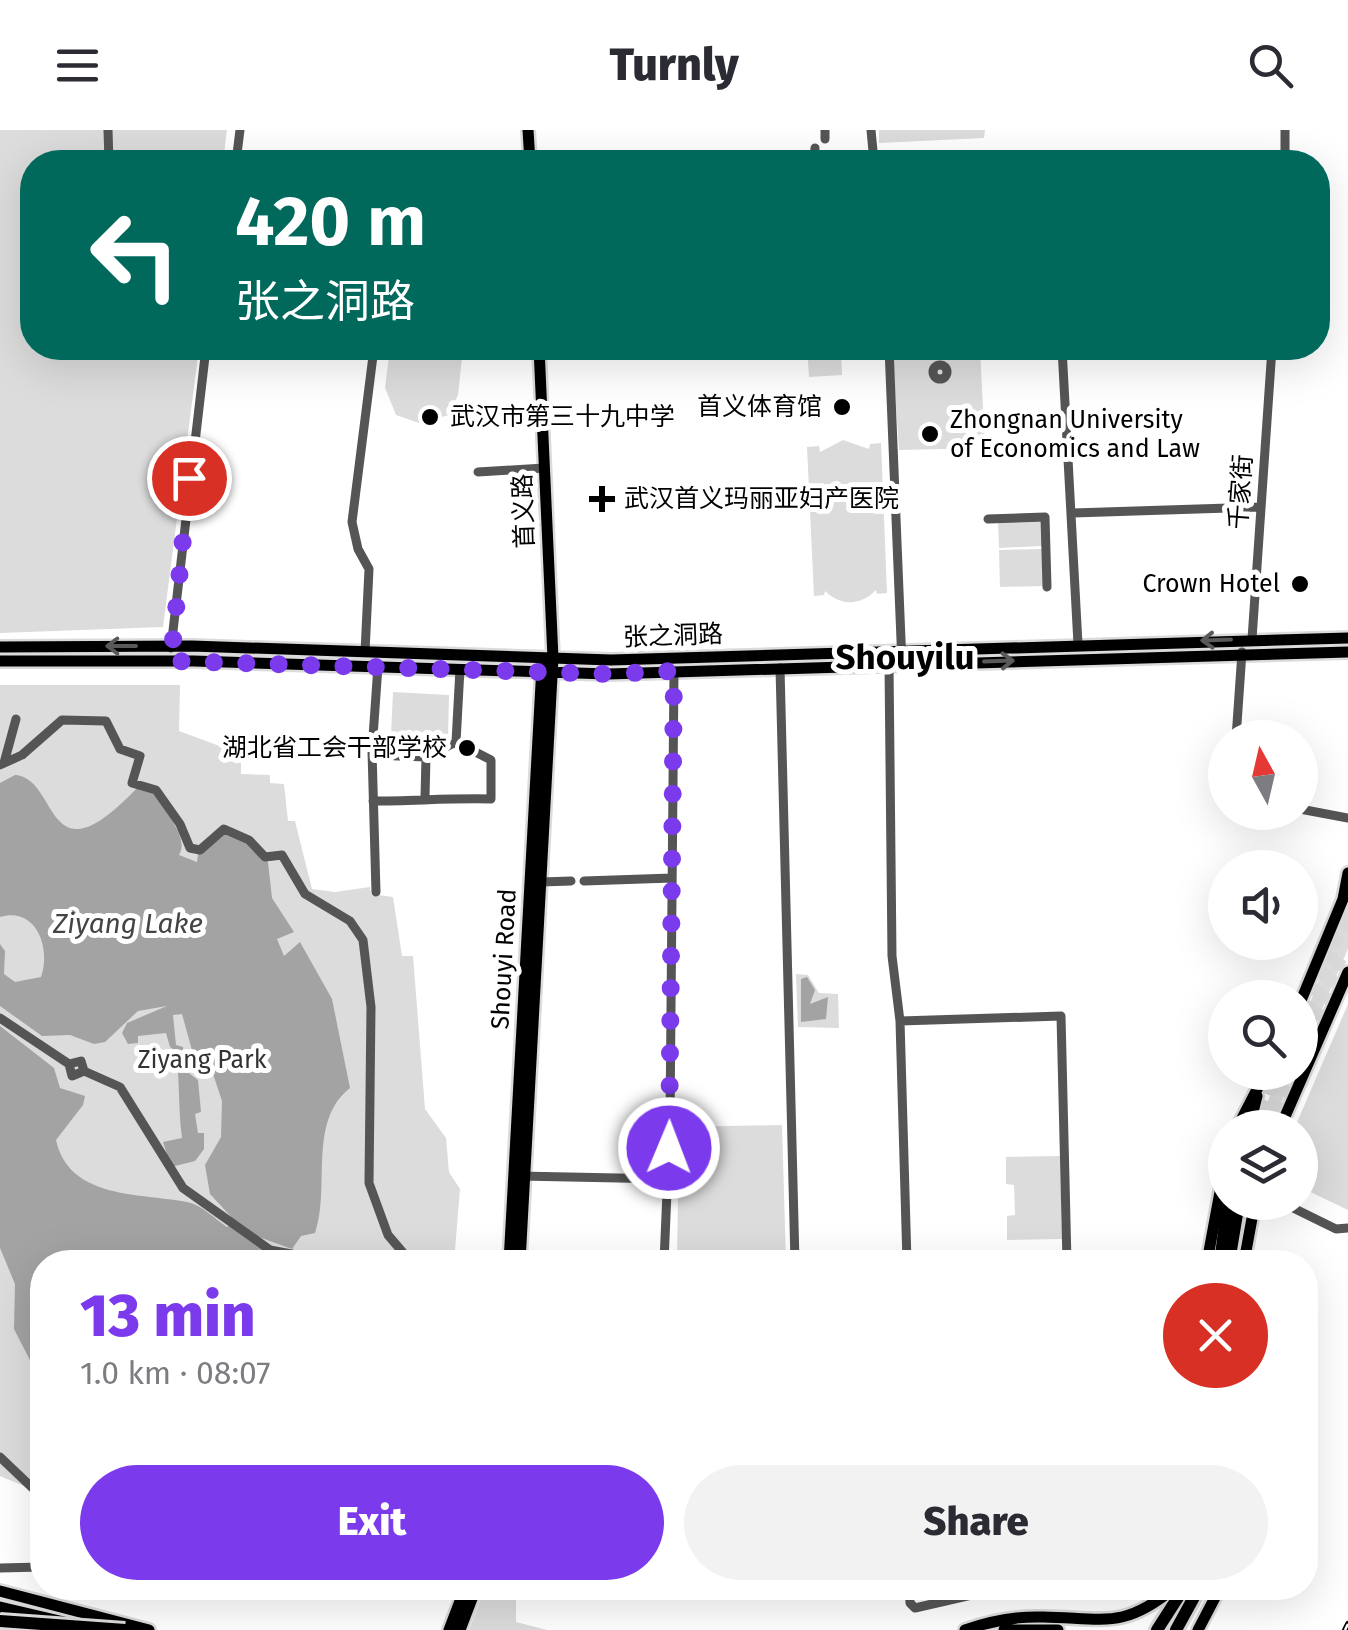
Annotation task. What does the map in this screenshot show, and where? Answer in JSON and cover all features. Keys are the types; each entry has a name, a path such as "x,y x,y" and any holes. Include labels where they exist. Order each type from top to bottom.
{"highway":[{"path":"1221,1250 1222,1220"},
{"path":"1232,1250 1236,1220"},
{"path":"1157,1630 1176,1600"},
{"path":"1177,1629 1193,1600"},
{"path":"0,1621 125,1630"}],"main road":[{"name":"首义路","path":"540,360 547,672"},
{"name":"张之洞路","path":"0,661 674,671 780,668 1078,644 1348,638"},
{"name":"张之洞路","path":"0,648 171,646 547,657 898,660 1348,652"},
{"name":"Shouyi Road","path":"511,1250 521,1174 541,883 547,672"},
{"name":"Shouyi Road","path":"520,1250 547,672"},
{"path":"1310,980 1343,899 1348,873"},
{"path":"1288,1110 1348,972"},
{"path":"1209,1250 1217,1220"},
{"path":"1246,1250 1252,1220"},
{"path":"0,1591 30,1599"},
{"path":"34,1600 149,1630"},
{"path":"449,1630 460,1600"},
{"path":"460,1630 471,1600"},
{"path":"966,1630 1021,1617 1107,1624 1149,1608 1159,1600"},
{"path":"1198,1630 1214,1600"},
{"path":"0,1606 99,1630"},
{"path":"1004,1630 1058,1630"}],"street":[{"path":"171,661 205,360"},
{"path":"365,652 369,569 358,549 352,522 372,360"},
{"path":"890,360 898,660 892,956 900,1021 907,1250"},
{"path":"1063,360 1078,644"},
{"name":"千家街","path":"1252,639 1271,360"},
{"path":"478,472 544,468"},
{"path":"1073,513 1260,507"},
{"path":"988,519 1046,517 1047,587"},
{"path":"1237,720 1242,652"},
{"path":"376,892 372,755 378,666"},
{"path":"780,668 796,1250"},
{"path":"456,742 460,669"},
{"path":"665,1250 674,671"},
{"path":"2,764 16,719"},
{"path":"2,764 22,755 62,720 106,720 120,749 140,756 132,783 156,790 190,848 200,850 218,830 249,840 264,856 282,855 305,894 354,926 366,952 371,1007 369,1183 381,1222 399,1250"},
{"path":"372,755 426,757 456,742"},
{"path":"373,801 414,801 424,797 491,799 491,760 456,742"},
{"path":"424,797 426,757"},
{"path":"1318,812 1348,818"},
{"path":"584,882 672,880"},
{"path":"541,883 570,882"},
{"path":"900,1021 1061,1016 1067,1250"},
{"path":"0,1018 69,1064 72,1076 84,1071 120,1087 176,1181 272,1250"},
{"path":"521,1174 668,1176"},
{"path":"1318,1219 1336,1228 1348,1228"},
{"path":"0,1457 30,1486"},
{"path":"0,1568 30,1567"},
{"path":"911,1600 913,1608 949,1600"}],"green space":[{"path":"0,130 227,130 224,150 20,150 20,360 197,360 163,627 0,633"},
{"path":"879,130 985,130 984,138 879,143"},
{"path":"388,360 462,360 458,395 449,415 419,423 396,415 385,388"},
{"path":"808,360 841,360 842,375 809,377"},
{"path":"893,360 981,360 985,448 899,450"},
{"path":"843,440 869,449 870,444 881,443 887,593 877,594 876,590 864,599 850,602 825,591 824,595 814,596 807,447 819,446 820,452"},
{"path":"1042,520 1042,546 999,548 998,522"},
{"path":"1042,549 1043,586 1000,587 999,550"},
{"name":"Ziyang Park","path":"0,685 180,685 179,731 241,754 241,774 270,775 270,783 284,784 288,821 295,821 312,889 335,892 370,887 371,894 393,897 402,956 413,956 425,1109 446,1138 449,1172 460,1189 455,1250 30,1250 30,1489 0,1476"},
{"path":"393,692 449,695 448,737 391,735"},
{"path":"1348,901 1348,949 1318,1018 1318,982"},
{"path":"796,974 808,975 819,993 838,994 839,1028 798,1027"},
{"path":"1348,1004 1348,1210 1318,1196 1318,1110 1302,1110 1311,1090 1318,1090 1318,1074"},
{"path":"1273,1090 1287,1090 1278,1110 1264,1110"},
{"path":"782,1125 786,1250 677,1250 679,1127"},
{"path":"1060,1156 1062,1239 1007,1240 1007,1216 1015,1215 1014,1185 1006,1184 1006,1157"},
{"path":"480,1600 516,1600 516,1622 547,1630 469,1630"}],"water":[{"name":"Ziyang Lake","path":"15,775 29,780 69,828 85,828 107,816 137,788 154,791 178,832 179,855 197,862 198,854 220,833 248,841 268,862 272,898 294,932 277,939 284,956 300,942 332,999 350,1088 337,1102 324,1137 315,1233 301,1236 292,1249 253,1235 250,1239 266,1250 30,1250 30,1360 14,1329 15,1284 0,1248 0,1026 54,1068 60,1088 85,1096 83,1105 56,1140 64,1160 76,1174 110,1190 193,1204 227,1227 236,1222 210,1194 205,1165 221,1137 222,1101 212,1071 193,1054 182,1014 173,1015 176,1045 183,1047 185,1070 198,1080 201,1112 195,1114 198,1133 204,1133 204,1149 195,1161 171,1167 163,1142 182,1138 176,1051 170,1047 166,1033 138,1036 138,1043 128,1044 122,1033 127,1023 167,1006 138,1011 105,1042 94,1044 70,1035 42,1036 0,1006 0,944 5,951 4,974 15,982 41,977 44,954 32,924 13,915 0,917 0,783"},
{"path":"807,977 815,990 810,1004 828,997 826,1019 801,1022 801,979"}],"tunnel":[{"path":"1318,986 1348,913"},
{"path":"1318,1011 1341,958"},
{"path":"1262,1110 1271,1090"},
{"path":"1273,1110 1283,1090"}],"railway":[{"path":"1345,1630 1348,1624"}],"place":[{"name":"首义体育馆","path":"842,407"},
{"name":"武汉市第三十九中学","path":"430,417"},
{"name":"Zhongnan University of Economics and Law","path":"930,434"},
{"name":"武汉首义玛丽亚妇产医院","path":"602,499"},
{"name":"Crown Hotel","path":"1300,584"},
{"name":"湖北省工会干部学校","path":"467,748"}],"district":[{"name":"Shouyilu","path":"905,657"}],"route":[{"path":"189,478 171,661 608,674 674,671 669,1148"}]}
